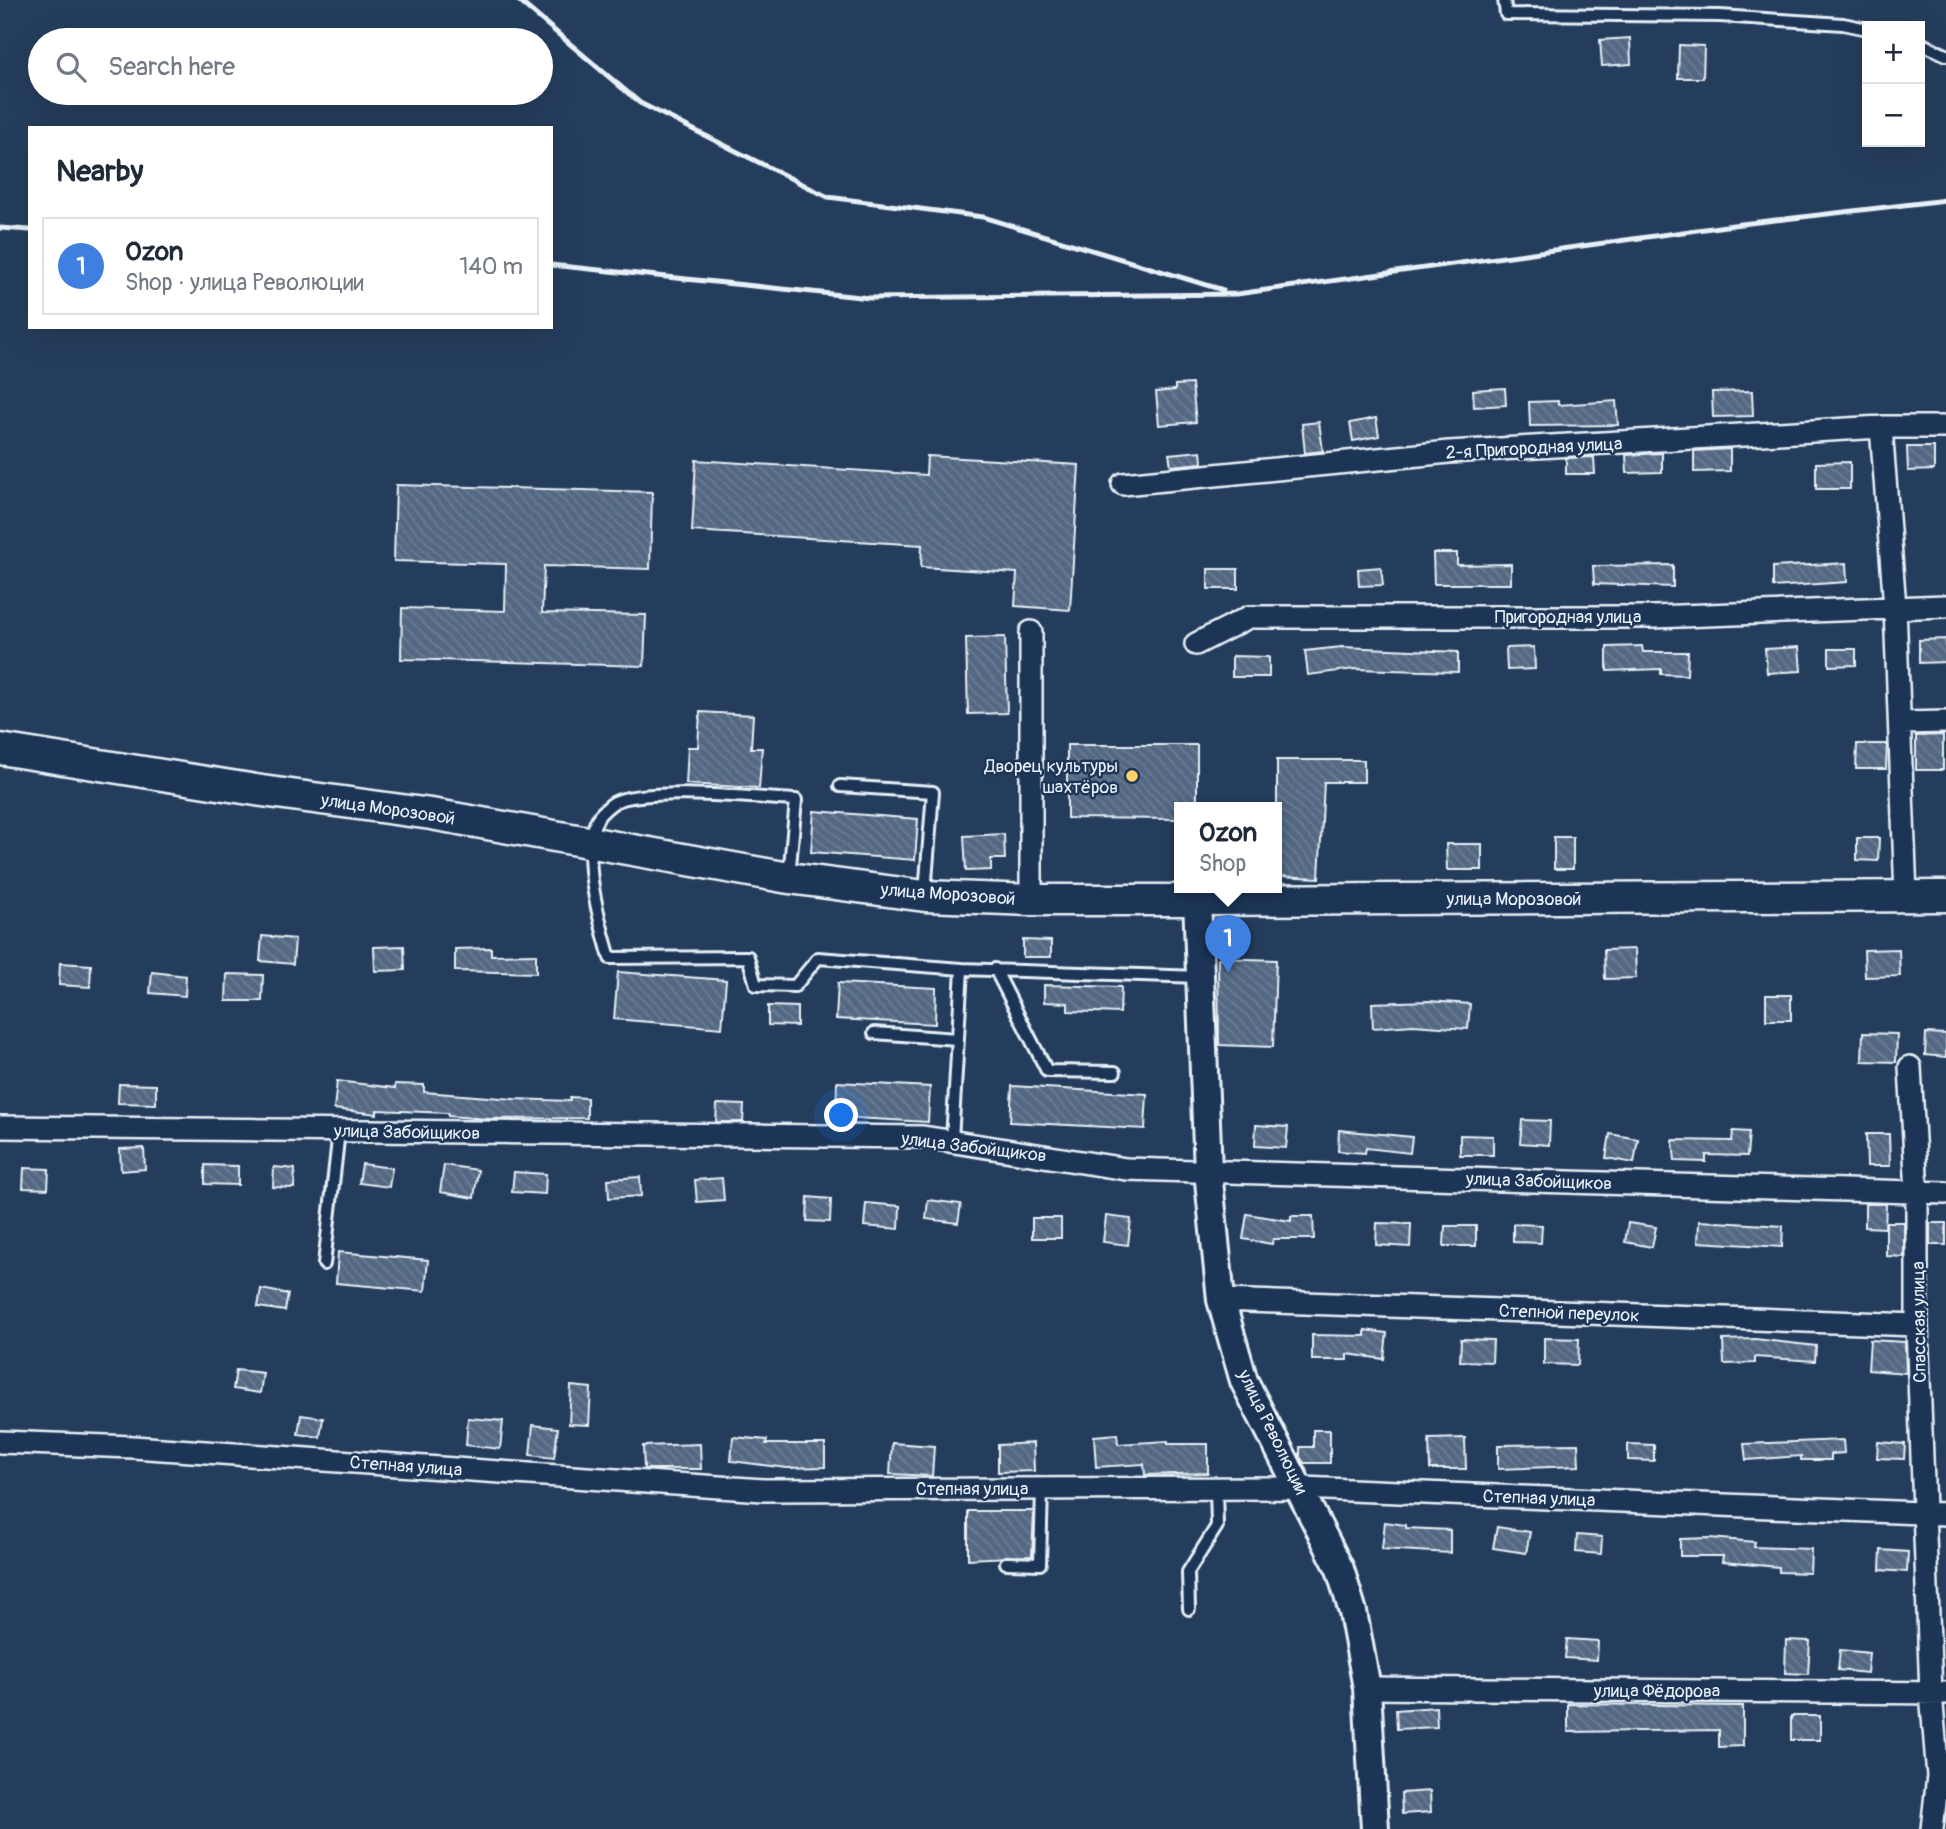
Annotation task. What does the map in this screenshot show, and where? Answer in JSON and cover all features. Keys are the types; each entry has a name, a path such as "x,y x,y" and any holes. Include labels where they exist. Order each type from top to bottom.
{"main road":[{"name":"улица Морозовой","path":"0,749 592,842 789,878 925,896 1031,900 1197,900 1946,896"}],"street":[{"name":"2-я Пригородная улица","path":"1123,484 1449,452 1881,427 1946,427"},
{"path":"1881,427 1902,723 1906,896"},
{"name":"Пригородная улица","path":"1196,645 1249,617 1653,617 1946,606"},
{"path":"1031,632 1031,900"},
{"path":"1902,723 1946,722"},
{"name":"улица Революции","path":"1197,900 1208,1171 1221,1300 1244,1381 1340,1569 1353,1612 1367,1688 1375,1829"},
{"name":"Спасская улица","path":"1910,1067 1917,1193 1917,1325 1936,1514 1938,1776 1932,1829"},
{"name":"улица Забойщиков","path":"0,1127 923,1137 1126,1169 1946,1193"},
{"name":"Степной переулок","path":"1221,1300 1917,1325"},
{"name":"Степная улица","path":"0,1443 133,1447 763,1490 1216,1487 1936,1514"},
{"name":"улица Фёдорова","path":"1367,1688 1938,1693"}],"lane":[{"path":"1504,0 1506,14 1720,16 1843,24 1862,28"},
{"path":"1925,45 1946,55"},
{"path":"839,786 933,792 925,896"},
{"path":"789,878 796,800 665,794 615,801 599,817 592,842 593,900 610,958 748,957 756,985 795,986 818,957 962,969 1200,977"},
{"path":"952,1140 962,969"},
{"path":"995,969 1047,1070 1115,1072"},
{"path":"874,1033 957,1039"},
{"path":"324,1264 339,1131"},
{"path":"1189,1609 1188,1573 1217,1526 1216,1487"},
{"path":"1006,1563 1040,1564 1042,1488"}],"building":[{"path":"1630,38 1631,64 1602,66 1600,40"},
{"path":"1679,45 1704,46 1703,78 1678,78"},
{"path":"1192,384 1196,422 1159,425 1156,392 1175,390 1175,385"},
{"path":"1505,388 1506,405 1474,407 1473,390"},
{"path":"1752,391 1753,416 1713,417 1712,392"},
{"path":"1558,401 1558,405 1616,401 1618,425 1530,426 1529,402"},
{"path":"1376,418 1379,436 1353,441 1350,423"},
{"path":"1319,422 1323,451 1305,453 1302,424"},
{"path":"1907,447 1934,447 1934,470 1908,471"},
{"path":"1730,449 1730,471 1694,472 1694,451"},
{"path":"1201,451 1202,463 1171,466 1169,454"},
{"path":"1662,453 1662,472 1627,473 1626,455"},
{"path":"927,456 1079,465 1070,610 1015,606 1017,573 921,567 922,545 692,531 696,460 926,475"},
{"path":"1594,457 1595,474 1566,474 1566,458"},
{"path":"1850,462 1850,489 1816,489 1816,463"},
{"path":"396,485 652,492 650,569 544,566 542,613 646,615 644,666 401,659 402,608 505,611 506,564 394,561"},
{"path":"1433,553 1457,553 1457,565 1511,564 1511,584 1434,584"},
{"path":"1846,563 1847,582 1773,587 1773,567"},
{"path":"1673,565 1673,587 1594,584 1593,566"},
{"path":"1381,567 1383,585 1359,586 1358,569"},
{"path":"1208,569 1238,569 1238,589 1208,589"},
{"path":"1005,637 1007,713 968,714 966,638"},
{"path":"1946,639 1946,662 1919,663 1919,640"},
{"path":"1642,646 1643,652 1688,652 1687,675 1661,674 1661,669 1607,671 1607,647"},
{"path":"1342,647 1458,652 1458,672 1355,669 1308,675 1305,651"},
{"path":"1534,647 1535,669 1507,670 1506,648"},
{"path":"1799,647 1801,671 1767,673 1765,649"},
{"path":"1829,649 1856,649 1856,665 1829,666"},
{"path":"1232,656 1269,657 1269,677 1232,677"},
{"path":"700,712 753,715 751,748 762,748 759,788 686,784 688,747 698,747"},
{"path":"1943,735 1943,770 1916,770 1916,736"},
{"path":"1857,744 1887,744 1886,769 1856,769"},
{"name":"Дворец культуры шахтёров","path":"1067,745 1197,745 1197,802 1174,802 1174,819 1067,818"},
{"path":"1277,760 1364,760 1364,782 1324,782 1319,878 1282,876 1282,802 1277,802"},
{"path":"814,811 918,819 915,860 811,852"},
{"path":"1004,834 1005,859 991,859 991,870 966,871 964,836"},
{"path":"1554,837 1573,837 1573,869 1554,869"},
{"path":"1857,838 1879,838 1878,861 1857,860"},
{"path":"1446,844 1482,844 1482,870 1447,870"},
{"path":"262,936 295,939 293,964 260,961"},
{"path":"1023,940 1051,941 1051,957 1023,957"},
{"path":"404,946 405,970 375,971 374,947"},
{"path":"491,948 491,955 536,954 536,973 455,971 455,949"},
{"path":"1635,949 1636,978 1605,979 1604,950"},
{"path":"1899,949 1900,976 1865,977 1864,950"},
{"path":"1218,958 1276,960 1273,1047 1219,1045"},
{"path":"60,963 91,965 90,987 59,985"},
{"path":"152,972 186,976 185,996 150,993"},
{"path":"618,972 726,980 722,1028 614,1019"},
{"path":"227,974 263,975 262,1001 226,1001"},
{"path":"838,983 936,988 935,1024 836,1019"},
{"path":"1044,985 1121,987 1120,1013 1068,1011 1068,1003 1044,1002"},
{"path":"1766,995 1791,995 1791,1020 1766,1020"},
{"path":"1429,1001 1470,1004 1468,1029 1413,1025 1373,1028 1372,1003"},
{"path":"768,1006 797,1007 797,1026 768,1025"},
{"path":"1863,1033 1897,1034 1896,1062 1862,1061"},
{"path":"1926,1033 1946,1034 1946,1057 1925,1055"},
{"path":"337,1081 395,1088 395,1084 424,1085 424,1092 514,1099 570,1101 570,1097 587,1098 587,1118 488,1119 448,1116 448,1113 377,1110 377,1114 334,1109"},
{"path":"837,1082 930,1087 928,1122 836,1117"},
{"path":"119,1084 156,1085 156,1104 118,1103"},
{"path":"1012,1086 1147,1094 1145,1129 1010,1122"},
{"path":"717,1104 744,1105 743,1122 716,1122"},
{"path":"1522,1120 1550,1121 1549,1145 1520,1143"},
{"path":"1256,1125 1288,1127 1286,1148 1255,1146"},
{"path":"1339,1130 1412,1137 1410,1153 1366,1148 1365,1153 1338,1151"},
{"path":"1733,1131 1749,1132 1747,1156 1706,1155 1706,1162 1675,1161 1673,1140 1732,1141"},
{"path":"1610,1134 1638,1139 1634,1163 1606,1158"},
{"path":"1866,1134 1889,1134 1890,1166 1867,1166"},
{"path":"1460,1135 1493,1136 1493,1155 1460,1155"},
{"path":"144,1148 145,1169 121,1171 120,1149"},
{"path":"362,1164 392,1168 389,1187 359,1183"},
{"path":"205,1165 238,1166 238,1185 205,1184"},
{"path":"444,1165 478,1170 474,1198 440,1192"},
{"path":"274,1167 295,1169 294,1188 273,1187"},
{"path":"24,1168 49,1169 48,1189 23,1188"},
{"path":"514,1172 546,1174 545,1194 512,1192"},
{"path":"640,1177 641,1196 609,1198 608,1179"},
{"path":"722,1178 724,1200 697,1202 695,1180"},
{"path":"808,1197 831,1199 830,1222 807,1221"},
{"path":"928,1200 961,1204 958,1223 926,1219"},
{"path":"866,1203 900,1206 899,1229 864,1226"},
{"path":"1865,1204 1886,1204 1885,1228 1865,1227"},
{"path":"1247,1214 1291,1221 1291,1216 1313,1216 1314,1239 1273,1239 1272,1244 1243,1239"},
{"path":"1106,1216 1131,1219 1128,1245 1103,1242"},
{"path":"1032,1218 1061,1218 1061,1238 1032,1238"},
{"path":"1699,1221 1783,1226 1782,1247 1698,1242"},
{"path":"1886,1222 1904,1222 1904,1257 1886,1256"},
{"path":"1377,1223 1411,1224 1410,1247 1376,1245"},
{"path":"1628,1223 1656,1227 1652,1247 1625,1242"},
{"path":"1930,1223 1946,1223 1946,1245 1930,1245"},
{"path":"1513,1224 1542,1225 1541,1243 1513,1242"},
{"path":"1445,1226 1476,1226 1476,1246 1444,1246"},
{"path":"338,1252 428,1260 425,1291 336,1283"},
{"path":"261,1289 288,1294 285,1311 258,1307"},
{"path":"1365,1330 1387,1333 1384,1359 1347,1354 1347,1360 1312,1360 1312,1335 1365,1336"},
{"path":"1544,1338 1579,1339 1578,1365 1544,1364"},
{"path":"1461,1339 1493,1340 1492,1362 1460,1361"},
{"path":"1755,1339 1816,1346 1815,1361 1755,1357 1755,1363 1724,1364 1723,1340"},
{"path":"1870,1340 1905,1342 1906,1373 1868,1370"},
{"path":"236,1370 263,1373 260,1393 233,1389"},
{"path":"571,1386 591,1388 589,1425 569,1424"},
{"path":"301,1415 323,1418 320,1437 298,1434"},
{"path":"468,1418 503,1421 500,1449 466,1445"},
{"path":"533,1425 558,1428 554,1458 530,1455"},
{"path":"1313,1430 1330,1430 1330,1463 1304,1463 1300,1457 1300,1447 1313,1447"},
{"path":"1117,1434 1118,1444 1168,1441 1168,1444 1208,1444 1208,1473 1145,1475 1144,1464 1096,1467 1094,1436"},
{"path":"733,1437 767,1440 766,1444 825,1444 825,1467 787,1468 731,1461"},
{"path":"1465,1438 1466,1469 1430,1469 1429,1439"},
{"path":"1843,1440 1844,1453 1831,1454 1831,1460 1801,1460 1801,1456 1746,1460 1744,1444"},
{"path":"1878,1442 1905,1444 1904,1459 1877,1458"},
{"path":"892,1443 934,1446 932,1476 890,1474"},
{"path":"1033,1443 1034,1471 998,1472 998,1445"},
{"path":"700,1444 701,1469 644,1469 643,1446"},
{"path":"1578,1444 1579,1466 1498,1469 1498,1445"},
{"path":"1628,1444 1654,1445 1654,1461 1628,1460"},
{"path":"968,1511 1034,1511 1032,1556 968,1559"},
{"path":"1385,1522 1406,1525 1406,1528 1450,1530 1450,1553 1382,1549"},
{"path":"1497,1527 1530,1532 1526,1553 1493,1548"},
{"path":"1577,1535 1602,1537 1601,1554 1576,1552"},
{"path":"1710,1538 1755,1542 1754,1547 1811,1549 1810,1573 1779,1572 1779,1567 1722,1562 1723,1556 1680,1556 1680,1539"},
{"path":"1881,1550 1908,1552 1907,1572 1880,1570"},
{"path":"1567,1639 1598,1641 1597,1660 1565,1658"},
{"path":"1786,1640 1810,1641 1808,1674 1785,1673"},
{"path":"1840,1650 1869,1653 1867,1673 1838,1670"},
{"path":"1568,1704 1743,1706 1743,1746 1719,1747 1719,1730 1568,1732"},
{"path":"1436,1707 1437,1727 1397,1729 1396,1710"},
{"path":"1791,1716 1820,1716 1820,1740 1791,1740"},
{"path":"1430,1791 1431,1812 1402,1814 1401,1793"}],"railway":[{"path":"518,0 551,28"},
{"path":"553,30 640,103 828,197 983,217 1223,290"},
{"path":"553,265 870,298 1237,294 1733,225 1946,200"},
{"path":"0,228 28,230"}],"place":[{"name":"Дворец культуры шахтёров","path":"1132,776"},
{"name":"Ozon","path":"1228,973"}]}
